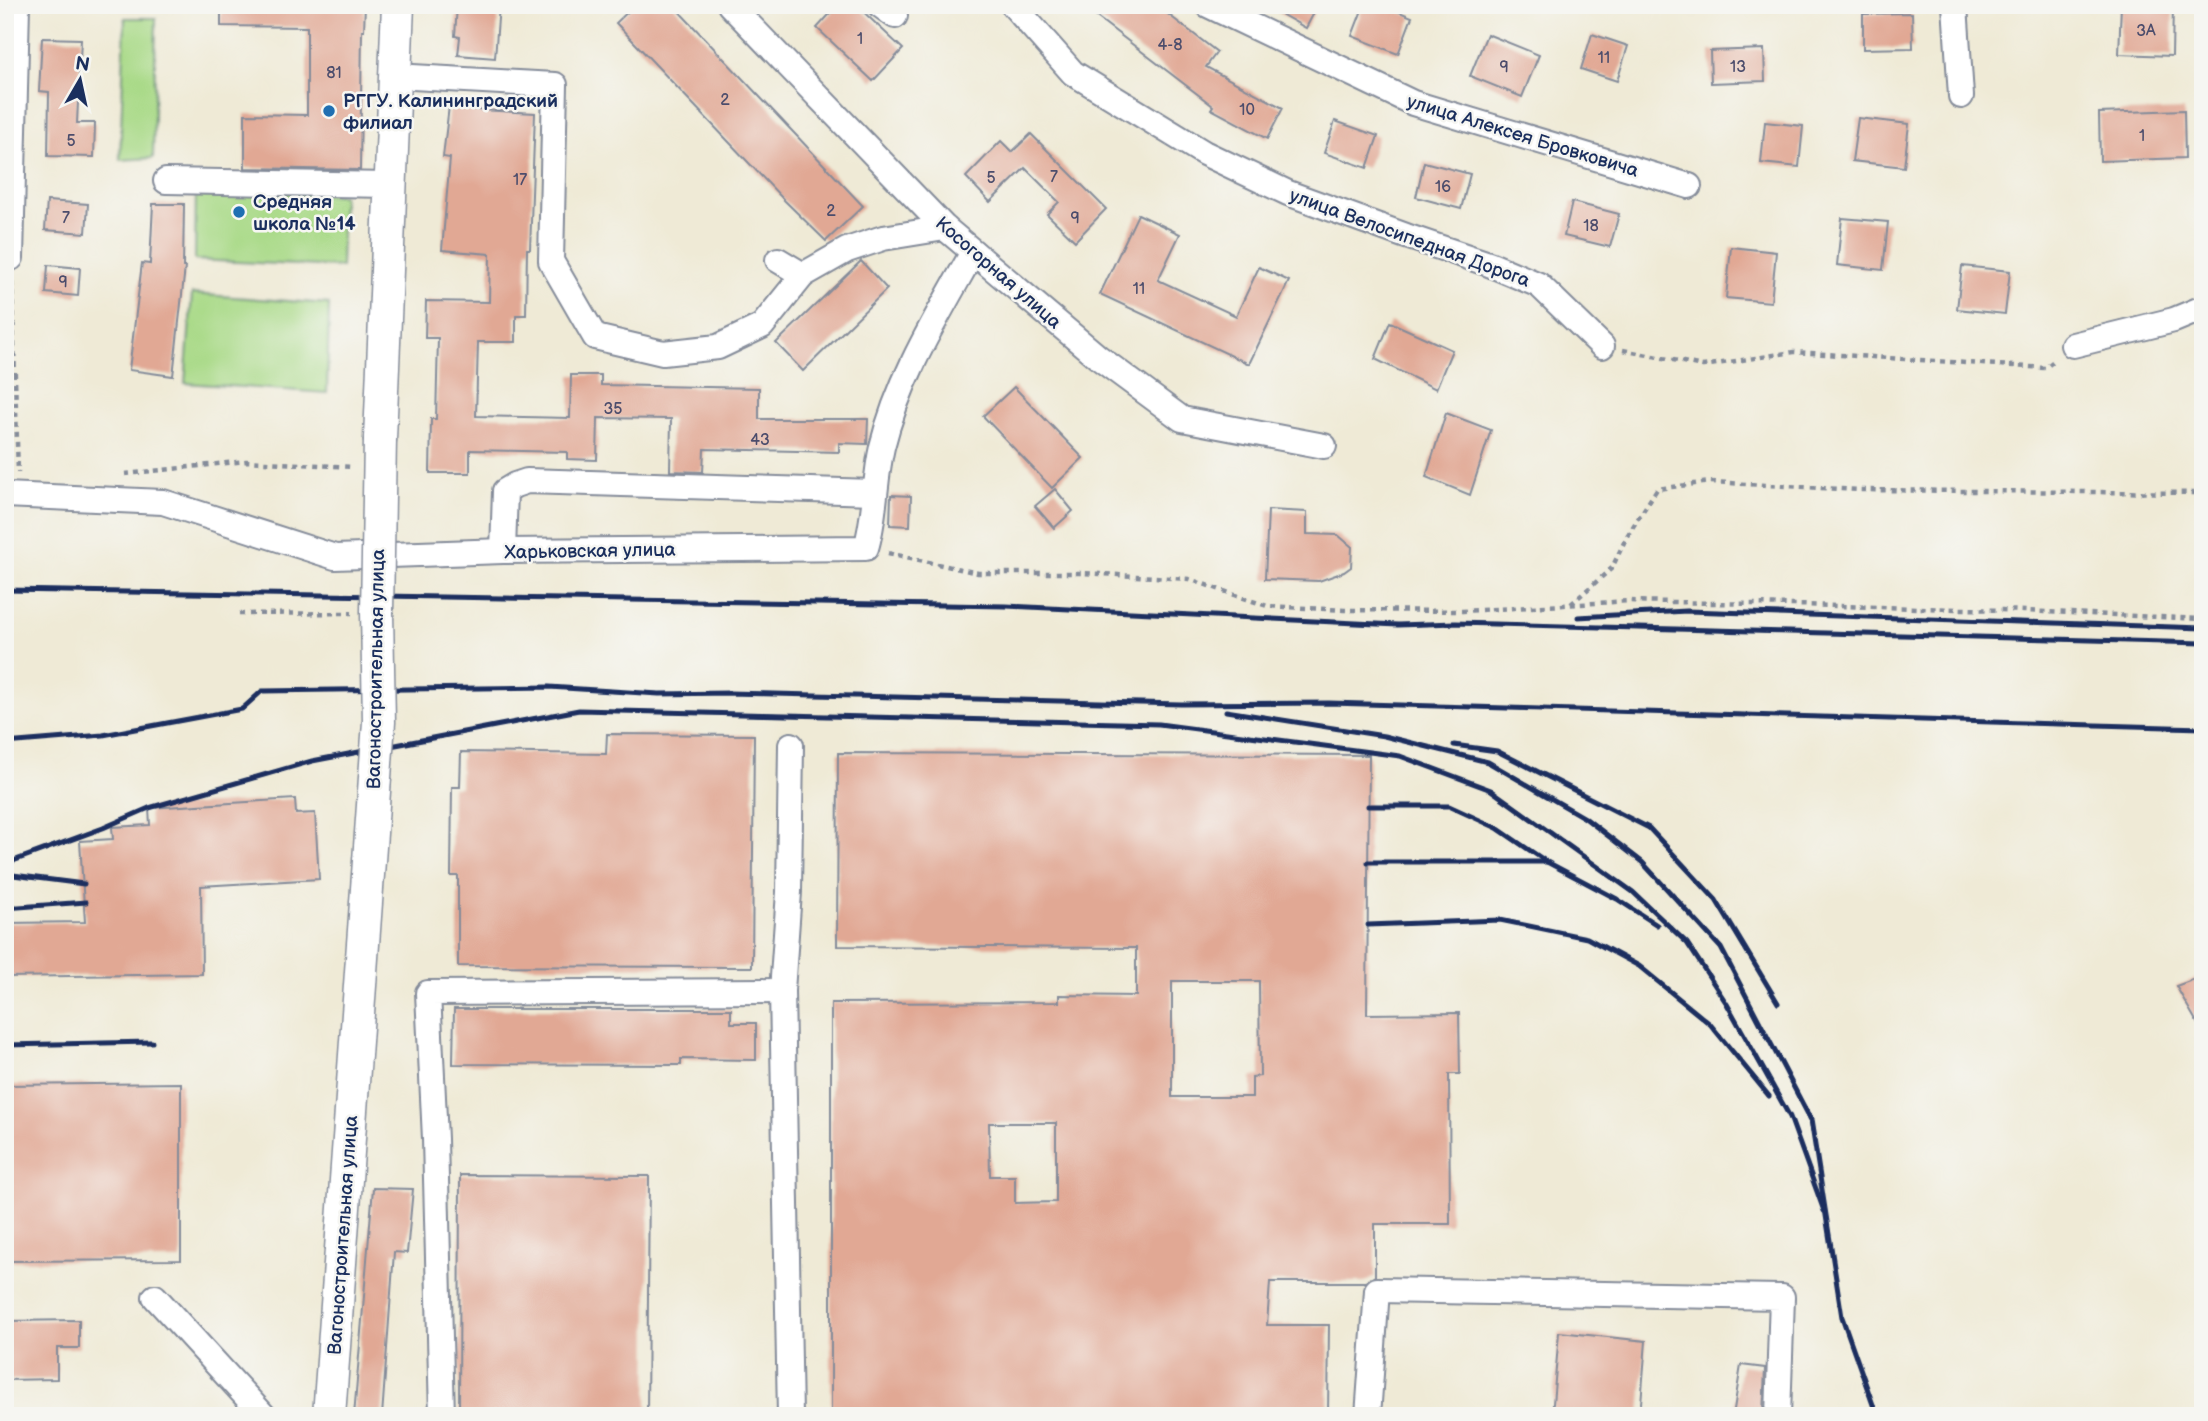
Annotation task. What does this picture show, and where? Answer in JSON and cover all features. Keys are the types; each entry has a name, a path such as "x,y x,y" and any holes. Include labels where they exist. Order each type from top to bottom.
{"main road":[{"name":"Вагоностроительная улица","path":"329,1416 379,722 379,454 398,5"}],"street":[{"path":"8,259 17,5"},
{"name":"Косогорная улица","path":"730,5 945,228 1098,357 1182,419 1324,446"},
{"name":"улица Велосипедная Дорога","path":"1013,5 1073,73 1203,153 1288,193 1489,264 1539,285 1602,346"},
{"name":"улица Алексея Бровковича","path":"1208,5 1413,103 1689,186"},
{"path":"1955,5 1961,96"},
{"path":"395,76 555,85 551,261 595,337 663,353 718,347 762,326 803,275 847,250 883,238 945,228"},
{"path":"166,181 390,185"},
{"path":"866,548 872,527 874,492 882,446 912,360 973,252"},
{"path":"778,260 803,275"},
{"path":"2073,345 2174,320 2203,308"},
{"path":"503,551 505,491 527,481 874,492"},
{"name":"Харьковская улица","path":"12,495 163,502 335,557 503,551 866,548"},
{"path":"790,1416 782,991 789,892 791,745"},
{"path":"442,1416 435,1139 428,993 782,991"},
{"path":"1368,1416 1377,1290 1782,1297 1778,1416"},
{"path":"155,1297 264,1416"}],"path":[{"path":"8,259 12,495"},
{"path":"1602,346 1703,366 1794,352 2045,368 2073,345"},
{"path":"90,498 121,475 246,461 379,454"},
{"path":"1571,604 1612,568 1627,536 1657,489 1710,482 1860,490 2203,493"},
{"path":"866,548 978,573 1083,573 1189,579 1267,606 1463,611 1671,601 2002,610 2203,619"},
{"path":"239,614 377,612"}],"green space":[{"path":"125,18 156,18 153,158 120,160"},
{"path":"196,188 343,195 341,267 195,260"},
{"path":"192,294 329,304 327,393 185,383"}],"building":[{"path":"221,5 365,5 362,30 360,170 245,168 245,114 307,115 307,27 221,26"},
{"path":"457,5 499,5 495,58 458,55 460,37 455,36"},
{"path":"635,5 673,5 863,206 826,241 616,23"},
{"path":"838,5 856,5 903,49 873,81 817,28"},
{"path":"1081,5 1156,5 1217,52 1206,67 1283,108 1267,139 1211,109 1213,106"},
{"path":"1265,5 1318,5 1306,28"},
{"path":"1364,5 1382,5 1412,17 1398,54 1352,36"},
{"path":"2121,5 2173,5 2172,56 2119,54"},
{"path":"1912,13 1913,48 1863,49 1863,14"},
{"path":"1487,34 1539,55 1522,97 1470,76"},
{"path":"1592,34 1628,46 1617,81 1581,69"},
{"path":"42,38 81,39 77,123 95,123 94,157 48,156 49,92 39,91"},
{"path":"1764,49 1765,81 1711,83 1710,51"},
{"path":"449,106 535,113 526,315 516,315 516,342 478,342 476,416 570,418 571,375 601,375 601,385 759,388 759,419 868,419 867,444 839,443 839,452 704,449 703,472 670,471 671,419 598,418 597,460 567,459 567,452 470,450 470,473 430,473 431,419 436,419 438,338 425,338 426,301 489,302 490,254 442,250 450,158 443,157"},
{"path":"2184,110 2185,158 2100,161 2099,113"},
{"path":"1858,118 1909,124 1904,167 1852,161"},
{"path":"1335,121 1378,136 1367,168 1324,153"},
{"path":"1765,122 1803,126 1799,167 1761,163"},
{"path":"1031,134 1106,209 1075,241 1047,214 1059,202 1025,168 990,202 966,177 1001,141 1012,152"},
{"path":"1424,162 1470,174 1461,209 1416,197"},
{"path":"47,201 88,204 86,233 45,230"},
{"path":"1572,202 1619,214 1610,247 1564,236"},
{"path":"153,204 184,204 185,267 173,376 129,370 142,263 150,264"},
{"path":"1138,214 1180,234 1158,280 1236,316 1259,267 1289,281 1249,364 1100,294"},
{"path":"1842,218 1888,222 1883,270 1837,265"},
{"path":"1731,247 1776,252 1771,302 1726,298"},
{"path":"861,261 887,289 803,371 776,343"},
{"path":"48,265 80,268 78,296 46,293"},
{"path":"1962,266 2010,271 2005,314 1957,309"},
{"path":"1390,322 1452,350 1436,389 1375,359"},
{"path":"1014,387 1083,458 1052,488 983,416"},
{"path":"1446,413 1491,430 1470,495 1426,477"},
{"path":"1055,489 1073,511 1054,528 1035,506"},
{"path":"891,495 911,496 910,526 890,525"},
{"path":"1268,510 1307,512 1307,534 1338,535 1352,547 1351,567 1319,581 1265,579"},
{"path":"607,734 754,735 752,967 458,966 458,876 451,876 452,787 460,787 461,752 606,754"},
{"path":"838,753 1369,755 1367,1014 1459,1013 1460,1074 1449,1074 1450,1224 1375,1224 1375,1276 1365,1282 1270,1282 1267,1325 1329,1325 1328,1416 831,1416 831,1003 1059,1002 1059,995 1136,996 1136,948 837,946","holes":["1172,981 1259,981 1260,1076 1252,1077 1252,1097 1172,1097","989,1123 1056,1123 1056,1202 1015,1203 1015,1176 990,1176"]},
{"path":"295,799 296,814 315,813 319,879 201,886 202,974 5,977 5,923 85,922 80,841 113,839 112,827 150,825 149,808"},
{"path":"2203,976 2203,1033 2176,986"},
{"path":"454,1009 731,1009 731,1023 756,1023 756,1060 681,1059 681,1065 453,1064"},
{"path":"181,1083 181,1260 5,1261 5,1085"},
{"path":"460,1175 649,1176 647,1416 459,1416"},
{"path":"373,1188 413,1189 407,1253 394,1252 382,1416 354,1416"},
{"path":"79,1320 79,1348 57,1348 57,1379 5,1380 5,1321"},
{"path":"1559,1332 1646,1341 1640,1416 1552,1416"},
{"path":"1741,1365 1765,1368 1763,1416 1733,1416"}],"railway":[{"path":"5,590 1006,606 1398,625 1455,623 2203,643"},
{"path":"1578,617 1687,611 2203,628"},
{"path":"5,743 103,735 242,709 262,691 549,687 659,694 729,693 1181,704 1329,703 2203,728"},
{"path":"5,864 149,808 312,761 579,710 1159,724 1400,756 1491,790 1633,892 1687,943 1727,1004 1790,1117 1824,1211"},
{"path":"1226,711 1384,736 1488,762 1585,818 1642,862 1721,948 1811,1120 1842,1317 1877,1416"},
{"path":"1454,745 1497,751 1649,828 1716,900 1778,1003"},
{"path":"1368,806 1449,806 1497,828 1547,862"},
{"path":"1368,862 1547,862 1617,899 1657,925"},
{"path":"5,874 84,884"},
{"path":"5,908 86,902"},
{"path":"1368,925 1500,920 1587,938 1639,966 1710,1024 1769,1096"},
{"path":"5,1045 152,1042"}],"place":[{"name":"РГГУ. Калининградский филиал","path":"329,111"},
{"name":"Средняя школа №14","path":"239,212"}]}
